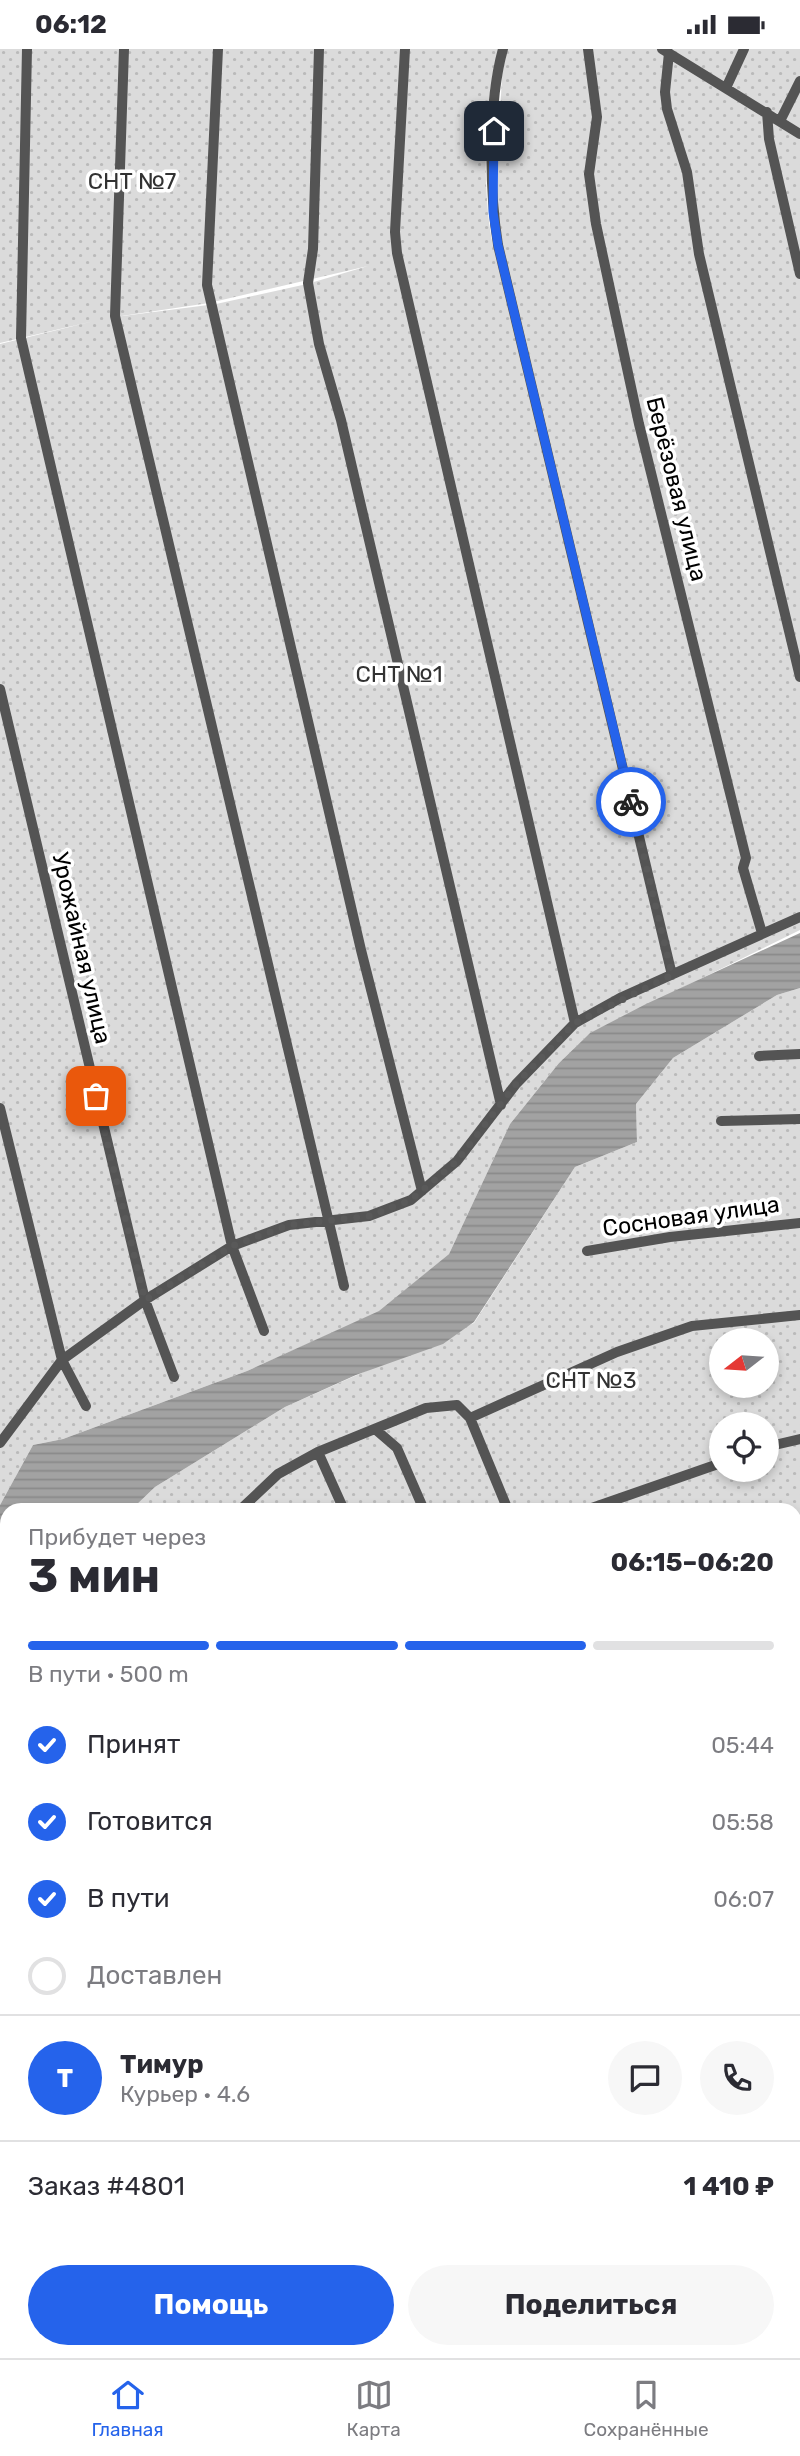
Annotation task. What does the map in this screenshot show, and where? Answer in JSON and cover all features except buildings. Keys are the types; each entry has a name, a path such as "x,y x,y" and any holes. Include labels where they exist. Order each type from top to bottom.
{"street":[{"path":"27,49 21,338 232,1246 264,1331"},
{"path":"124,49 115,316 326,1220 344,1286"},
{"path":"218,49 207,285 361,950 422,1191"},
{"path":"319,49 313,249 308,283 319,344 341,421 501,1105"},
{"path":"405,49 395,232 397,253 575,1023"},
{"path":"503,49 495,78 493,212 498,245 672,975"},
{"name":"Берёзовая улица","path":"588,49 597,117 589,174 596,224 639,424 746,858 743,868 762,933"},
{"path":"726,88 744,49"},
{"path":"800,134 672,52 665,93 667,110 687,172 699,254 800,677"},
{"path":"780,121 800,81"},
{"path":"767,112 769,139 800,274"},
{"name":"Урожайная улица","path":"0,689 145,1300 174,1377"},
{"path":"0,1443 62,1360 145,1300 232,1246 289,1225 369,1216 411,1200 457,1161 516,1084 575,1023 800,917"},
{"path":"759,1056 800,1054"},
{"path":"0,1108 62,1360 86,1406"},
{"path":"721,1121 800,1119"},
{"name":"Сосновая улица","path":"587,1251 670,1237 800,1223"},
{"path":"470,1418 617,1352 692,1326 800,1315"},
{"path":"249,1503 278,1474 318,1453 436,1407 457,1405 470,1418 506,1503"},
{"path":"375,1429 397,1448 422,1503"},
{"path":"779,1444 800,1439"},
{"path":"318,1453 341,1503"},
{"path":"606,1503 709,1467"}],"green space":[{"name":"СНТ №1","path":"0,49 499,49 490,94 486,147 487,201 493,246 502,76 507,49 800,49 800,930 590,1033 559,1063 510,1124 449,1254 379,1312 247,1371 63,1439 33,1445 0,1503 0,344 94,321 0,343","holes":["368,266 307,284 216,304 115,317 209,303"]},
{"name":"СНТ №3","path":"800,988 800,1503 138,1503 155,1487 285,1407 474,1323 575,1167 637,1142 636,1104 673,1058 777,995"}],"shaded area":[{"path":"800,933 800,988 777,995 673,1058 636,1104 637,1142 575,1167 474,1322 443,1344 356,1375 285,1407 155,1487 138,1503 1,1503 33,1445 63,1439 247,1371 379,1311 449,1254 510,1124 559,1063 590,1033 646,1004"}],"way so far":[{"path":"96,1096 145,1300 232,1246 289,1225 369,1216 411,1200 457,1161 516,1084 575,1023 622,997 672,975 631,802"}],"route":[{"path":"494,131 493,212 498,245 631,802"}],"park label":[{"name":"СНТ №7","path":"132,181"}]}
